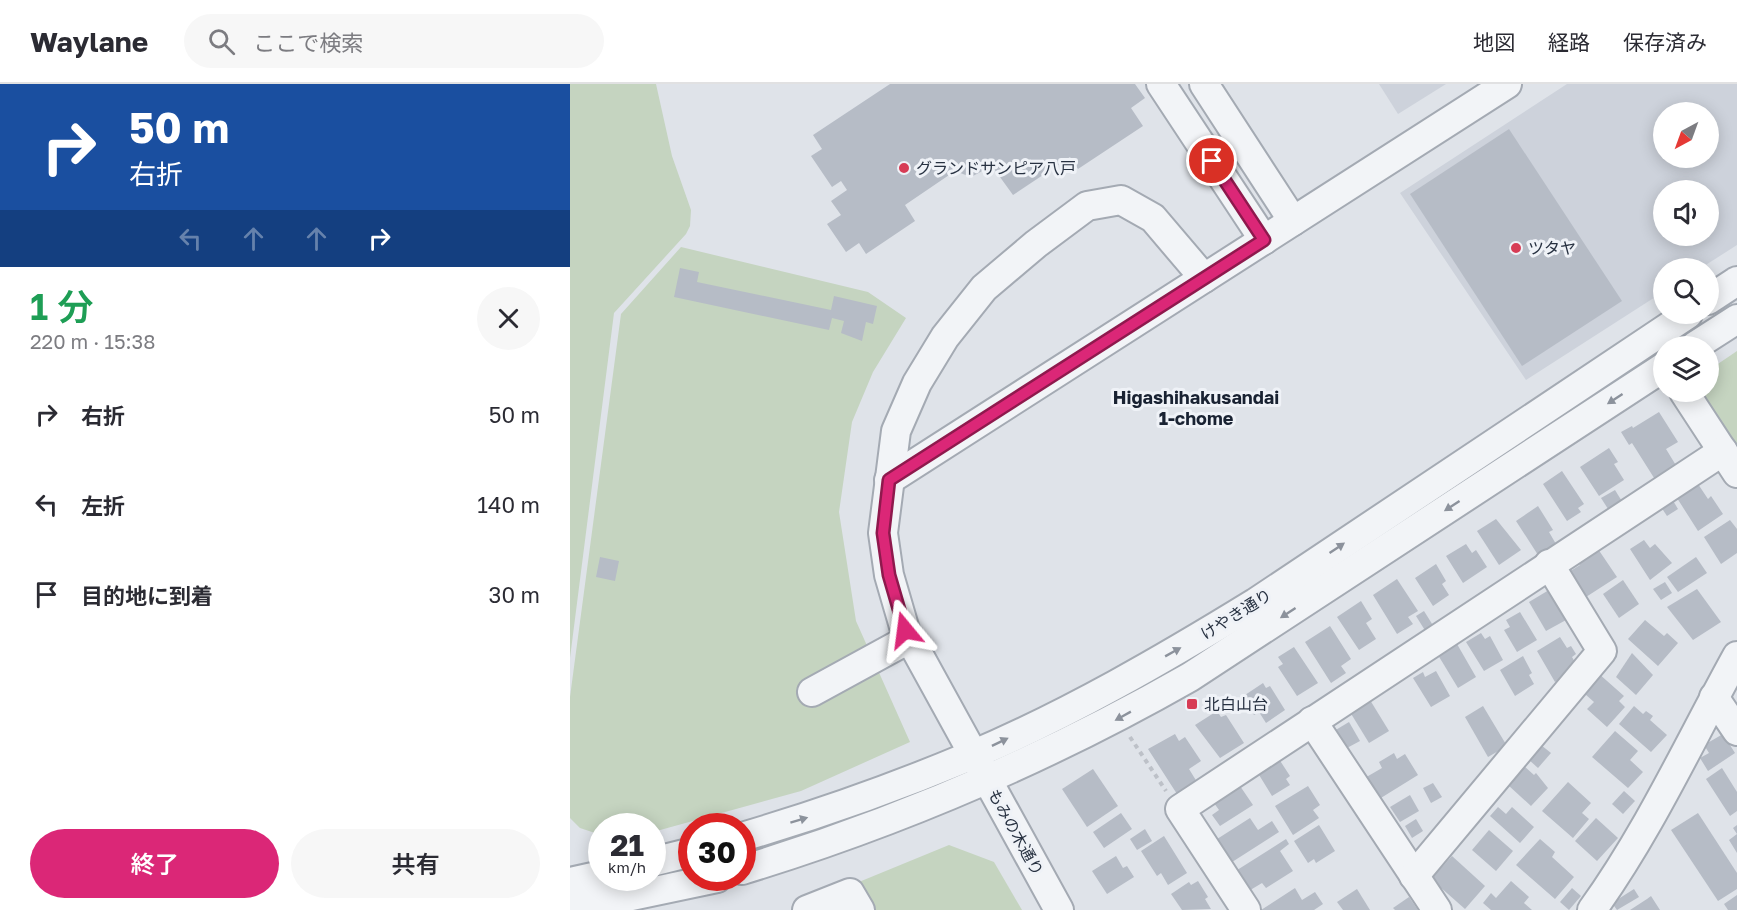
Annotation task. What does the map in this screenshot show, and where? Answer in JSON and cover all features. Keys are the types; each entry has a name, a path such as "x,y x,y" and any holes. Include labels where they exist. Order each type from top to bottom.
{"street":[{"path":"1161,84 1264,240"},
{"path":"1204,84 1293,221"},
{"path":"889,480 1507,84"},
{"name":"もみの木通り","path":"1059,910 909,639 889,575 883,533 896,432 917,383 945,337 984,288 1036,244 1087,206 1121,200 1153,218 1204,278"},
{"path":"1719,293 1737,281"},
{"path":"1711,336 1737,319"},
{"name":"けやき通り","path":"756,833 827,812 972,755 1084,700 1188,644 1255,603 1673,324"},
{"name":"けやき通り","path":"756,866 805,851 988,781 1111,722 1190,678 1653,374"},
{"path":"1246,910 1180,809 1549,564 1730,462 1691,402"},
{"path":"1414,876 1602,651 1549,564"},
{"path":"812,692 909,639"},
{"path":"1592,910 1613,881 1652,814 1737,656"},
{"path":"1714,697 1737,731"},
{"path":"1312,721 1437,910"},
{"path":"570,882 588,878"},
{"path":"570,909 678,886"},
{"path":"807,910 849,893 860,910"}],"path":[{"path":"1130,737 1180,809"}],"shaded area":[{"path":"1379,84 1446,84 1398,114"},
{"path":"1567,84 1737,84 1737,245 1717,258 1653,258 1653,298 1526,380 1400,193"}],"green space":[{"path":"570,84 656,84 672,156 691,210 690,226 686,234 614,313 570,658"},
{"path":"681,247 868,292 906,318 873,372 852,422 839,512 856,621 910,742 801,791 722,813 678,813 678,825 666,828 666,813 588,813 588,831 580,828 570,818 570,697 621,314"},
{"path":"1737,351 1737,446 1708,402 1719,402 1719,363"},
{"path":"949,845 994,862 1022,910 871,910 854,884"}],"building":[{"name":"グランドサンピア八戸","path":"890,84 1135,84 1145,98 1131,108 1143,126 1078,169 1070,157 1013,195 992,166 971,177 955,171 905,205 915,221 866,254 859,243 846,252 827,224 841,215 831,201 847,190 841,181 832,187 811,156 822,149 813,135"},
{"name":"ツタヤ","path":"1509,129 1622,301 1522,366 1410,194"},
{"path":"680,268 699,272 697,282 831,310 834,296 877,306 873,324 866,322 862,341 841,333 844,321 832,318 829,330 674,297"},
{"path":"1659,412 1678,442 1666,449 1677,467 1656,481 1632,443 1629,445 1621,432 1632,426 1633,428"},
{"path":"1609,448 1618,462 1614,464 1624,480 1599,496 1580,467"},
{"path":"1562,471 1584,504 1578,508 1581,512 1567,521 1543,484"},
{"path":"1698,484 1708,499 1711,496 1723,514 1698,531 1677,498"},
{"path":"1615,490 1623,503 1610,512 1601,498"},
{"path":"1672,499 1678,509 1667,516 1661,507"},
{"path":"1538,506 1553,530 1549,532 1556,544 1538,555 1516,521"},
{"path":"1496,519 1521,550 1499,565 1477,531"},
{"path":"1730,520 1737,529 1737,553 1721,564 1704,537"},
{"path":"1644,540 1650,548 1655,544 1672,563 1650,580 1630,549"},
{"path":"1466,544 1472,553 1476,550 1487,567 1463,583 1446,556"},
{"path":"1598,549 1617,577 1586,597 1569,572 1580,565 1578,562"},
{"path":"600,557 619,561 615,581 596,577"},
{"path":"1696,557 1707,573 1678,592 1667,577"},
{"path":"1436,564 1446,581 1442,584 1449,595 1433,606 1415,578"},
{"path":"1397,579 1418,611 1408,617 1413,624 1397,634 1373,595"},
{"path":"1623,580 1639,604 1619,618 1603,594"},
{"path":"1665,582 1672,593 1661,600 1653,589"},
{"path":"1697,589 1721,622 1693,640 1667,607"},
{"path":"1549,590 1566,620 1546,631 1529,602"},
{"path":"1361,601 1372,619 1366,623 1376,639 1359,650 1337,617"},
{"path":"1424,611 1434,627 1426,632 1416,616"},
{"path":"1520,612 1537,640 1517,652 1504,630 1510,627 1506,620"},
{"path":"1645,620 1664,636 1667,633 1678,643 1658,666 1628,639"},
{"path":"1330,626 1351,659 1341,666 1346,673 1331,683 1305,642"},
{"path":"1481,633 1485,639 1490,636 1503,660 1484,671 1466,642"},
{"path":"1560,637 1567,648 1571,646 1576,654 1572,657 1576,664 1564,672 1566,676 1555,682 1537,651"},
{"path":"1457,644 1476,677 1458,688 1438,655"},
{"path":"1294,647 1318,683 1297,696 1278,667 1283,664 1278,657"},
{"path":"1632,653 1653,675 1636,695 1616,677"},
{"path":"1523,656 1532,673 1529,675 1534,684 1515,696 1500,670"},
{"path":"1436,671 1450,696 1431,707 1413,678 1423,672 1425,677"},
{"path":"1598,673 1624,696 1619,701 1625,707 1607,727 1587,709 1594,702 1585,694 1590,688 1587,686"},
{"path":"1263,683 1266,688 1270,686 1285,710 1266,723 1259,712 1254,715 1242,697"},
{"path":"1370,700 1389,731 1369,743 1350,712"},
{"path":"1483,706 1507,746 1488,757 1465,717"},
{"path":"1634,706 1643,714 1646,711 1653,716 1650,720 1667,735 1651,752 1619,724"},
{"path":"1217,711 1221,717 1226,715 1244,743 1220,758 1195,725"},
{"path":"1349,722 1360,741 1345,749 1334,731"},
{"path":"1615,731 1638,751 1630,760 1643,772 1628,788 1592,757"},
{"path":"1175,734 1179,741 1185,737 1201,761 1189,769 1197,782 1177,794 1148,749"},
{"path":"1723,734 1735,753 1708,771 1700,758 1709,753 1704,745"},
{"path":"1541,745 1551,753 1538,768 1528,759"},
{"path":"1394,753 1397,759 1405,754 1418,775 1376,801 1363,779 1382,768 1379,762"},
{"path":"1277,756 1290,776 1286,779 1290,785 1272,796 1256,770"},
{"path":"1524,766 1534,775 1536,773 1548,788 1531,806 1508,785"},
{"path":"1722,768 1737,792 1737,811 1730,816 1706,779"},
{"path":"1093,769 1118,806 1087,827 1062,789"},
{"path":"1568,782 1591,803 1582,813 1589,819 1573,838 1542,811"},
{"path":"1433,783 1442,797 1431,803 1423,788"},
{"path":"1240,786 1253,805 1220,826 1212,815 1219,810 1214,803"},
{"path":"1308,786 1320,805 1313,810 1319,818 1293,835 1275,806"},
{"path":"1624,791 1635,801 1623,814 1612,804"},
{"path":"1410,795 1419,811 1400,822 1390,807"},
{"path":"1498,807 1506,814 1512,807 1534,827 1520,843 1490,816"},
{"path":"1121,813 1132,829 1104,848 1093,832"},
{"path":"1698,813 1737,873 1737,889 1718,901 1671,830"},
{"path":"1250,818 1258,830 1272,821 1279,832 1229,864 1214,841"},
{"path":"1596,818 1618,838 1597,861 1575,841"},
{"path":"1416,819 1423,831 1412,838 1405,826"},
{"path":"1319,825 1335,851 1316,863 1314,859 1308,863 1294,841"},
{"path":"1145,829 1152,841 1137,850 1130,839"},
{"path":"1489,830 1513,851 1496,871 1472,850"},
{"path":"1737,834 1737,853 1729,840"},
{"path":"1164,836 1187,873 1168,885 1161,873 1157,876 1141,851"},
{"path":"1286,839 1289,844 1280,851 1293,871 1266,888 1262,883 1247,892 1234,872"},
{"path":"1540,839 1555,852 1552,857 1574,877 1555,899 1516,865"},
{"path":"1116,856 1123,868 1127,866 1134,877 1107,894 1092,871"},
{"path":"1452,856 1485,886 1465,909 1431,879"},
{"path":"1198,881 1208,897 1205,899 1211,909 1182,910 1171,894 1189,882 1191,885"},
{"path":"1511,881 1529,897 1524,903 1532,910 1491,910 1483,903 1491,893 1496,898"},
{"path":"1295,888 1302,900 1315,892 1323,904 1314,910 1261,910"},
{"path":"1572,888 1581,896 1569,910 1560,902"},
{"path":"1357,889 1370,910 1343,910 1337,902"},
{"path":"1634,889 1639,897 1617,910 1612,903"},
{"path":"1737,895 1737,910 1728,910 1724,904"},
{"path":"1651,896 1660,910 1630,910 1647,899"},
{"path":"1409,897 1418,910 1395,910 1393,908"}],"place":[{"name":"グランドサンピア八戸","path":"904,168"},
{"name":"ツタヤ","path":"1516,248"},
{"name":"北白山台","path":"1192,704"}],"district":[{"name":"Higashihakusandai 1-chome","path":"1196,407"}],"route":[{"path":"905,630 889,575 883,533 889,480 1264,240 1212,161"}]}
